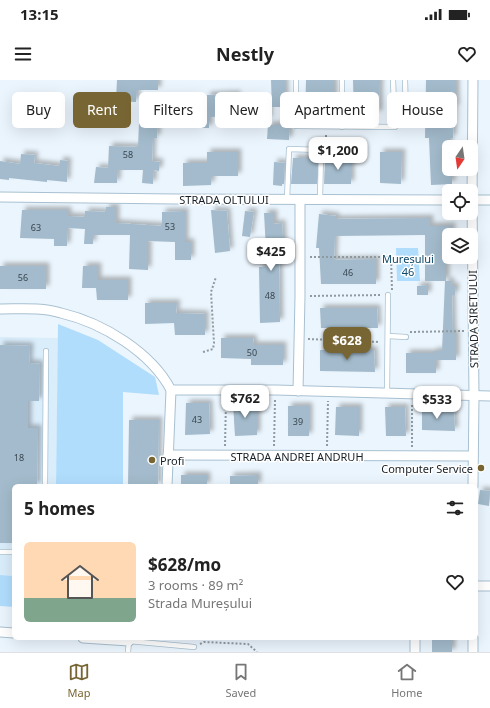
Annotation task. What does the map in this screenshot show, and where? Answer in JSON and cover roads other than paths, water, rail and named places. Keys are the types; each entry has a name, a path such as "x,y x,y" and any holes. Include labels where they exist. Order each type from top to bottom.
{"street":[{"name":"STRADA SIRETULUI","path":"471,184 473,80"},
{"name":"STRADA OLTULUI","path":"0,197 442,200"},
{"path":"298,391 300,200"},
{"path":"478,200 490,200"},
{"name":"STRADA SIRETULUI","path":"471,220 474,396 473,484"},
{"path":"0,309 31,309 60,312 88,321 113,335 149,360 166,380 172,390 167,484"},
{"path":"172,390 298,391 490,396"},
{"name":"STRADA ANDREI ANDRUH","path":"168,455 473,456"},
{"path":"478,586 490,586"},
{"path":"0,632 12,633"},
{"path":"415,640 415,652"},
{"path":"473,640 473,652"}],"lane":[{"path":"296,80 296,92"},
{"path":"342,80 342,92"},
{"path":"379,127 395,127 393,80"},
{"path":"405,80 405,92"},
{"path":"287,200 289,149 322,150 320,200"},
{"path":"387,393 388,295"},
{"path":"388,339 406,337"},
{"path":"45,484 46,351"},
{"path":"0,552 12,552"},
{"path":"128,652 130,640 194,647"}],"place":[{"name":"Profi","path":"152,460"},
{"name":"Computer Service","path":"481,468"}],"park label":[{"name":"Mureșului 46","path":"408,264"}]}
